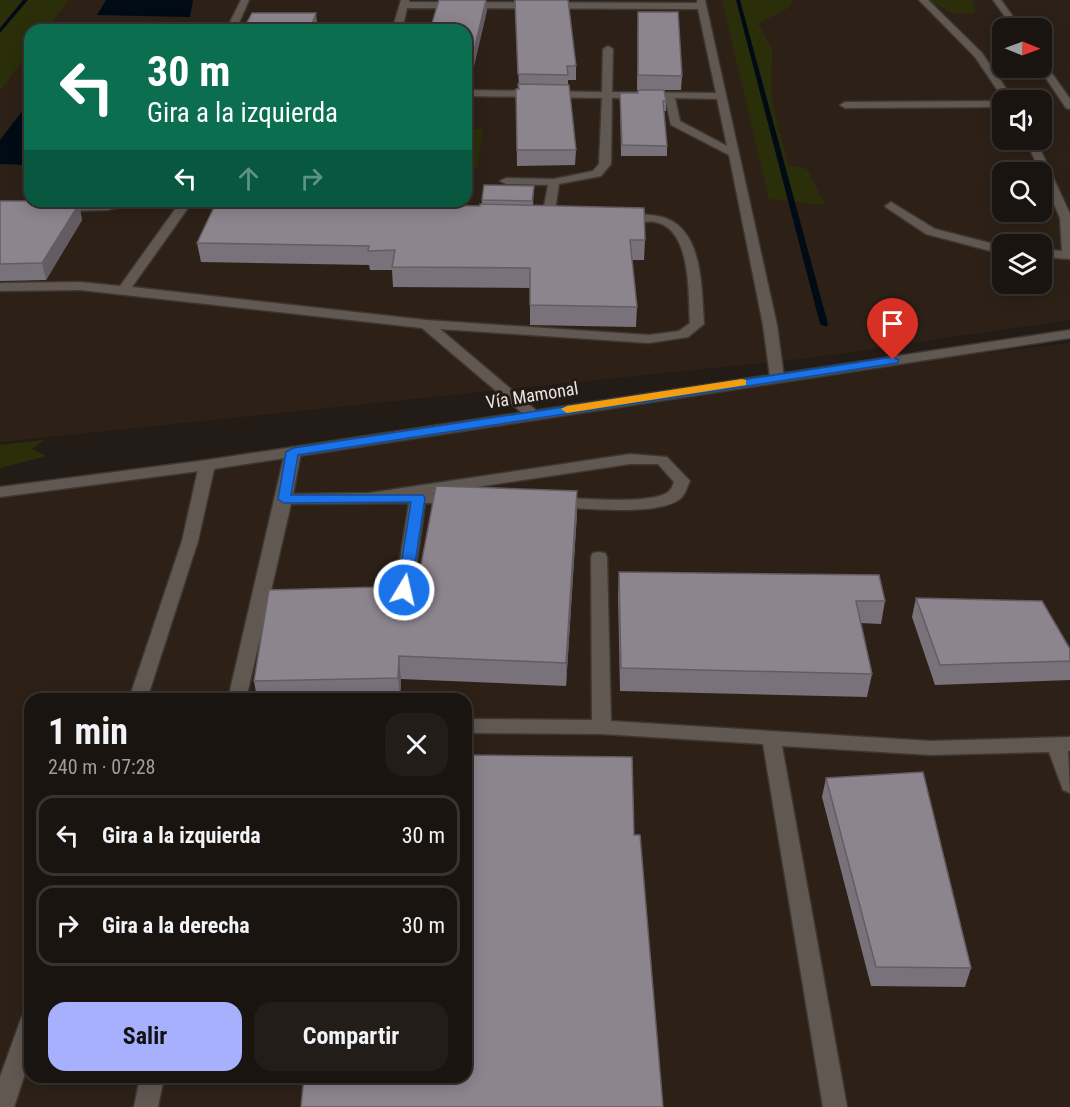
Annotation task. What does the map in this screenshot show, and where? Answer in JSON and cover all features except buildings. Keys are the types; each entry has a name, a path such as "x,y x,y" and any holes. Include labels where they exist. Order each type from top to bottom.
{"street":[{"path":"234,24 245,0"},
{"path":"923,0 979,55 1003,90"},
{"path":"997,0 1010,18"},
{"path":"398,24 404,2 702,3 770,325 777,377"},
{"path":"506,182 554,182 597,174 605,164 608,49"},
{"path":"1051,78 1070,106"},
{"path":"472,93 722,96"},
{"path":"669,95 675,123 734,154"},
{"path":"845,105 992,104"},
{"path":"1035,150 1066,218 1069,254 1052,253"},
{"path":"548,217 554,182"},
{"path":"891,206 909,221 943,237 992,248"},
{"path":"123,290 183,207"},
{"path":"0,287 80,286 426,324 649,339 683,334 697,324 690,250 677,228 662,220 605,218"},
{"path":"426,324 533,415"},
{"name":"Vía Mamonal","path":"0,492 207,465 1070,334"},
{"path":"238,693 293,452"},
{"path":"369,498 630,459 662,460 682,481 676,494 663,500 635,505 544,502"},
{"path":"140,693 190,541 207,465"},
{"path":"404,590 418,498"},
{"path":"284,499 475,500"},
{"path":"599,557 602,727"},
{"path":"472,726 602,727 931,748 1063,744 1070,785"},
{"path":"771,738 835,1107"},
{"path":"2,1107 24,1041"},
{"path":"146,1107 151,1083"}],"shaded area":[{"path":"69,0 1070,0 1070,320 810,358 0,442 0,91 24,59 24,207 472,207 472,24 51,24"},
{"path":"106,0 193,0 190,17 97,15"},
{"path":"24,109 24,165 0,164 0,140"},
{"path":"1070,343 1070,1107 0,1107 0,493 777,377"}],"green space":[{"path":"0,0 69,0 51,24 24,24 24,59 0,91"},
{"path":"722,0 793,0 788,8 758,24 772,48 771,98 788,165 807,169 825,205 769,199"},
{"path":"928,0 972,0 976,13 952,13"},
{"path":"472,129 483,129 477,168 472,168"},
{"path":"44,440 32,449 47,456 0,468 0,445"}],"waterway":[{"path":"0,31 26,0"},
{"path":"738,0 824,324"}],"slow traffic":[{"path":"567,409 742,382"}],"route":[{"path":"404,590 418,498 284,499 293,452 893,360"}]}
